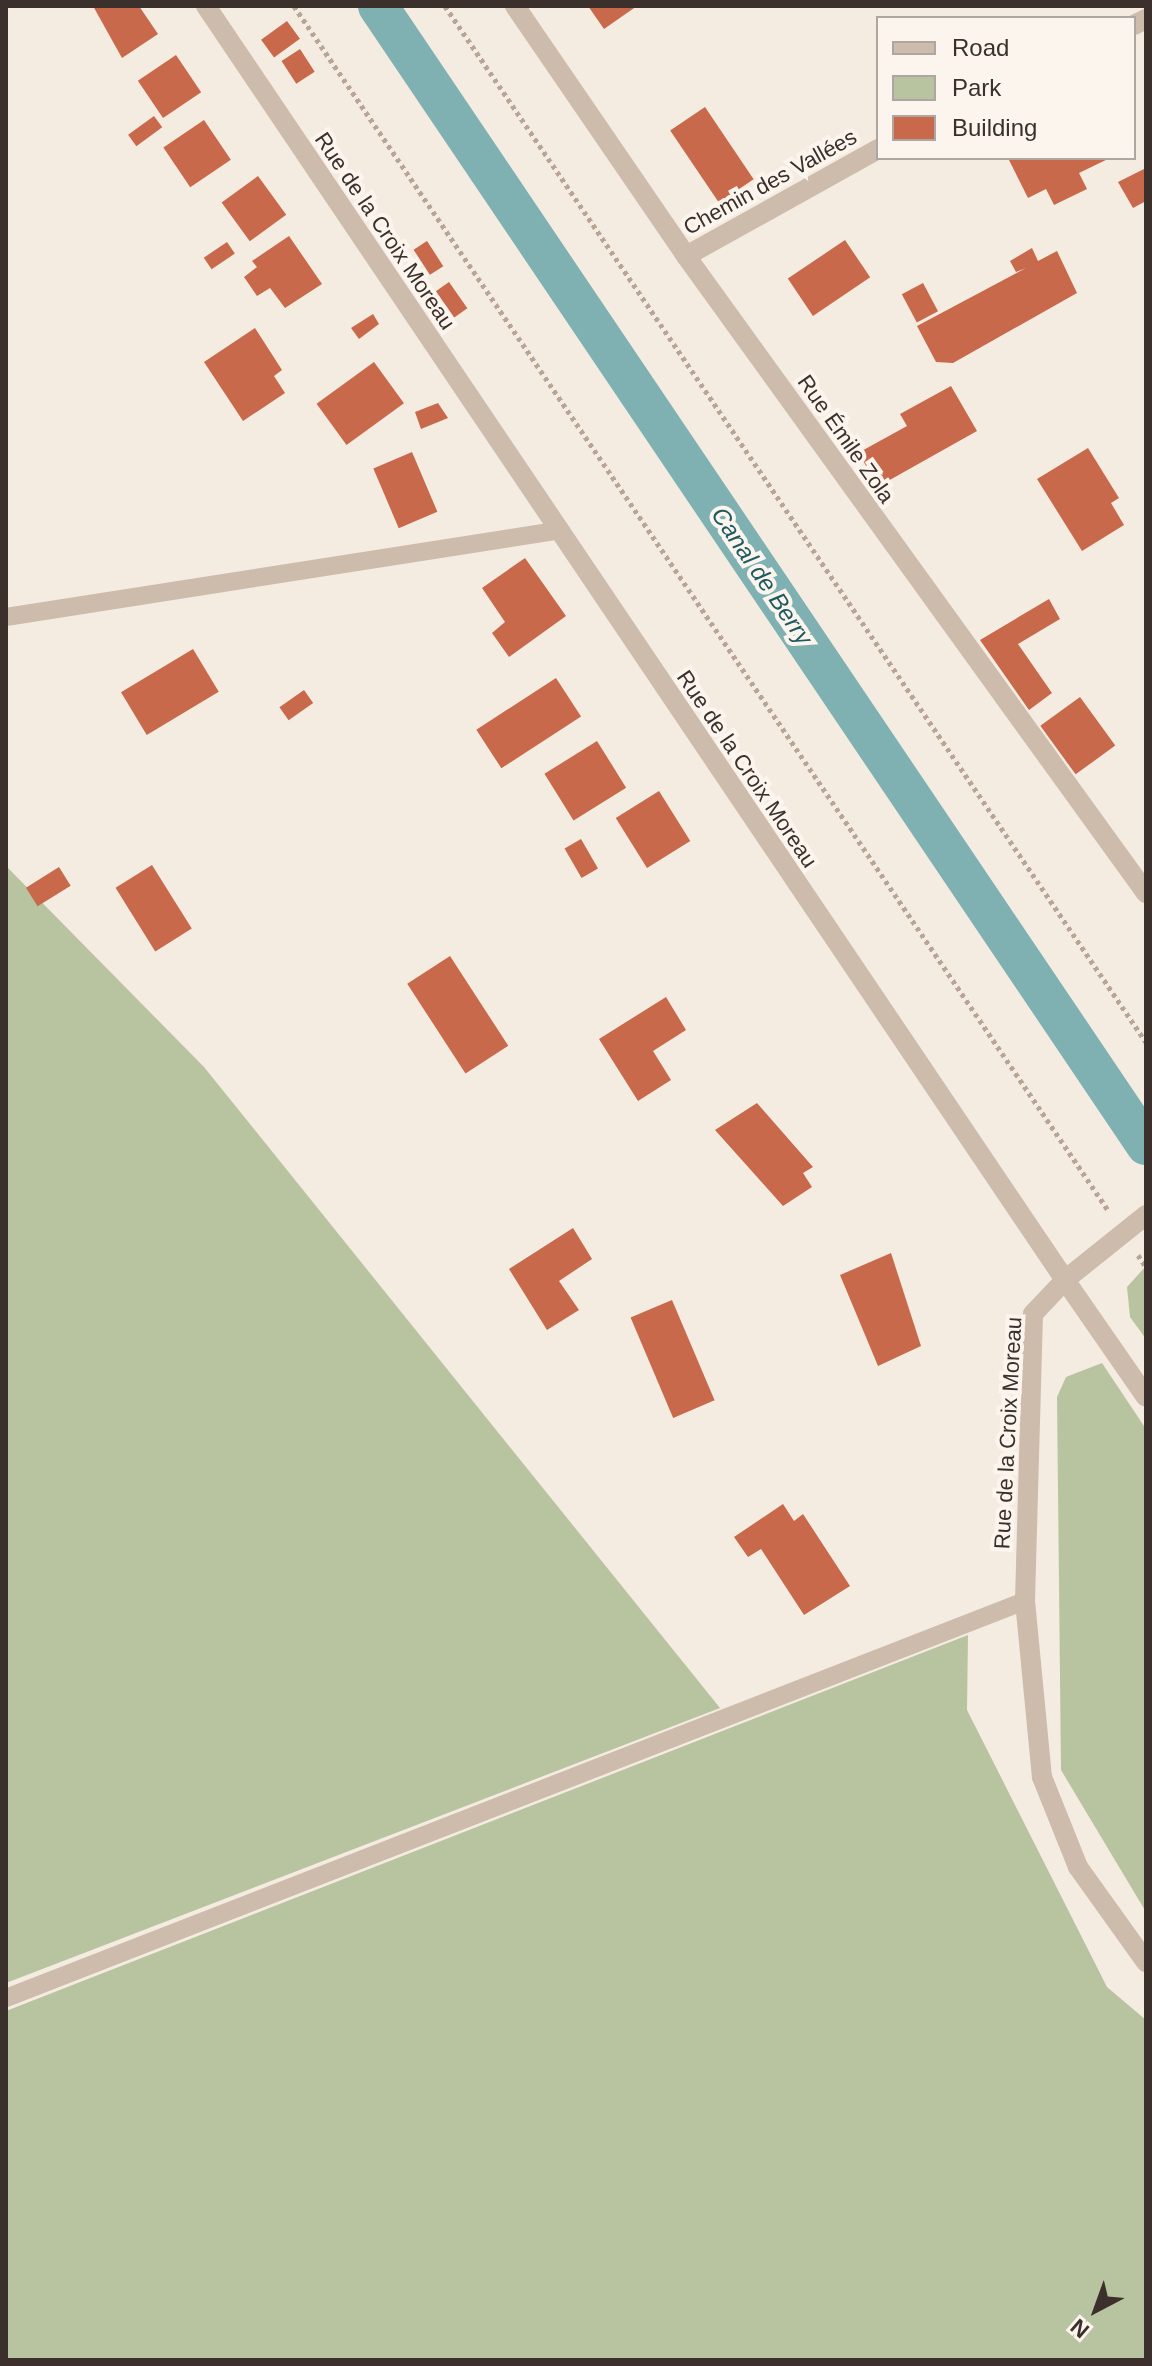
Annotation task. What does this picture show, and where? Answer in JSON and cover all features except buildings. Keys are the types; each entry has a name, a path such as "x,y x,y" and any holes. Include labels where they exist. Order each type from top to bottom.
{"street":[{"name":"Rue de la Croix Moreau","path":"206,6 556,531 1065,1280 1033,1314 1025,1601 1042,1777 1078,1867 1146,1962"},
{"name":"Rue Émile Zola","path":"515,6 686,256 1146,893"},
{"name":"Chemin des Vallées","path":"686,256 876,150"},
{"path":"1146,1215 1125,1236 1065,1280 1146,1397"}],"lane":[{"path":"6,617 556,531"},
{"path":"6,1998 1025,1601"}],"path":[{"path":"294,6 1125,1236"},
{"path":"445,6 1146,1042"}],"green space":[{"path":"6,866 204,1067 720,1708 6,1983"},
{"path":"1146,1266 1146,1339 1130,1317 1127,1287"},
{"path":"1102,1363 1146,1429 1146,1912 1061,1770 1057,1397 1066,1377"},
{"path":"968,1635 967,1710 1107,1987 1146,2020 1146,2360 6,2360 6,2011"}],"waterway":[{"name":"Canal de Berry","path":"378,6 1146,1145"}]}
